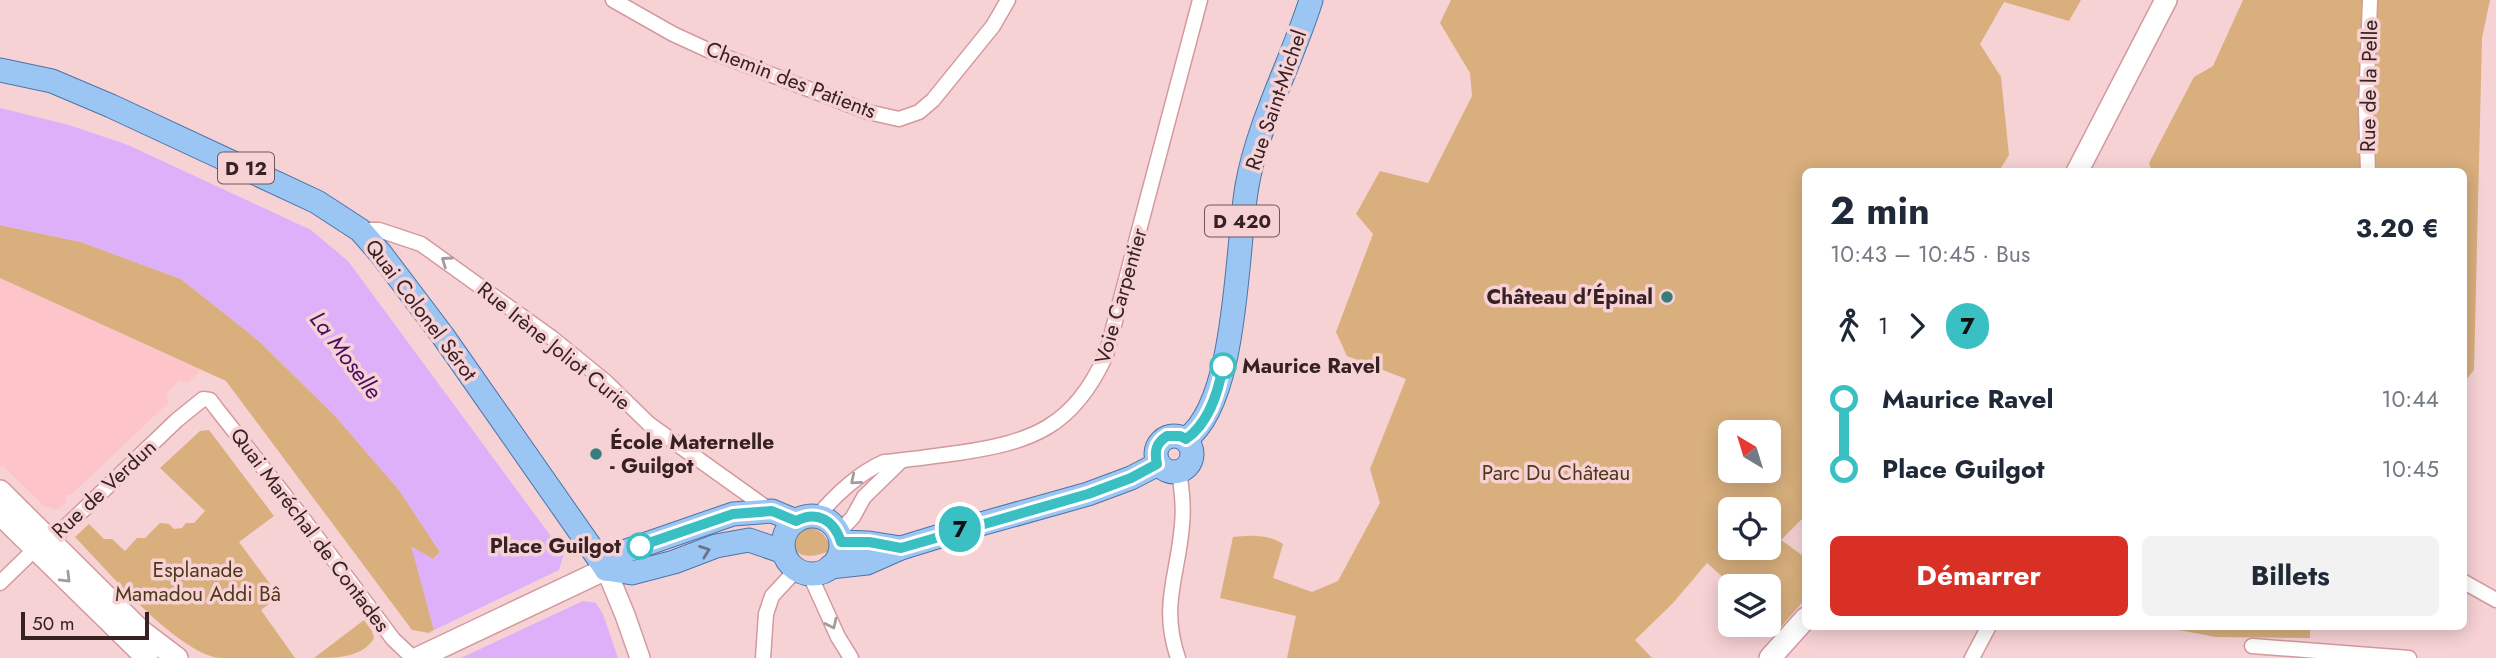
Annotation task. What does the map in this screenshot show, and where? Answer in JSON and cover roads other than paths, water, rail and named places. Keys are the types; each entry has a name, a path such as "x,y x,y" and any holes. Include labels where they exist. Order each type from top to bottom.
{"main road":[{"name":"Rue Saint-Michel","path":"1168,468 1155,456 1156,447 1161,440 1173,435 1186,439 1196,432 1208,414 1219,382 1232,318 1247,183 1265,125 1311,0"},
{"path":"2079,168 2166,0"},
{"name":"Quai Colonel Sérot","path":"0,70 52,81 111,106 317,202 360,230 382,254 443,336 606,569"},
{"path":"606,569 632,573 716,547 749,540 807,570 867,563 901,548 1168,468"},
{"path":"0,491 43,544 147,658"},
{"path":"421,656 606,569 626,551 733,514 772,511 807,519 826,520 839,537 839,555 807,570"},
{"path":"0,514 43,544 177,658"},
{"path":"807,519 785,534 807,570"},
{"path":"839,537 901,548"},
{"path":"1770,658 1802,622"}],"street":[{"name":"Chemin des Patients","path":"613,0 673,34 710,51 868,112 899,119 919,112 933,100 993,26 1008,0"},
{"name":"Voie Carpentier","path":"807,519 869,468 884,462 1014,443 1052,425 1086,394 1106,355 1200,0"},
{"name":"Rue de la Pelle","path":"2368,168 2366,109 2370,0"},
{"name":"Rue Irène Joliot Curie","path":"360,230 379,230 421,244 552,338 606,382 649,424 772,511"},
{"name":"Rue de Verdun","path":"0,583 177,421 203,399 209,400"},
{"name":"Quai Maréchal de Contades","path":"209,400 301,516 393,639 421,656"},
{"path":"839,537 871,489 901,461"},
{"path":"1168,468 1183,497 1182,525 1170,596 1169,622 1178,658"},
{"name":"Quai Colonel Sérot","path":"606,569 640,658"},
{"path":"763,658 766,614 772,596 807,570 838,637 851,658"},
{"path":"2467,584 2496,600"},
{"path":"1972,658 1987,630"},
{"path":"2252,646 2409,658"}],"water":[{"name":"La Moselle","path":"0,108 69,125 128,145 311,230 348,261 564,554 603,614 618,658 438,658 434,630 411,546 433,559 440,552 399,490 337,418 259,341 181,279 81,242 0,225"}],"place":[{"name":"Château d'Épinal","path":"1667,297"},
{"name":"Maurice Ravel","path":"1223,366"},
{"name":"École Maternelle - Guilgot","path":"596,454"},
{"name":"Place Guilgot","path":"640,546"}],"park label":[{"name":"Parc Du Château","path":"1556,473"},
{"name":"Esplanade Mamadou Addi Bâ","path":"198,582"}]}
